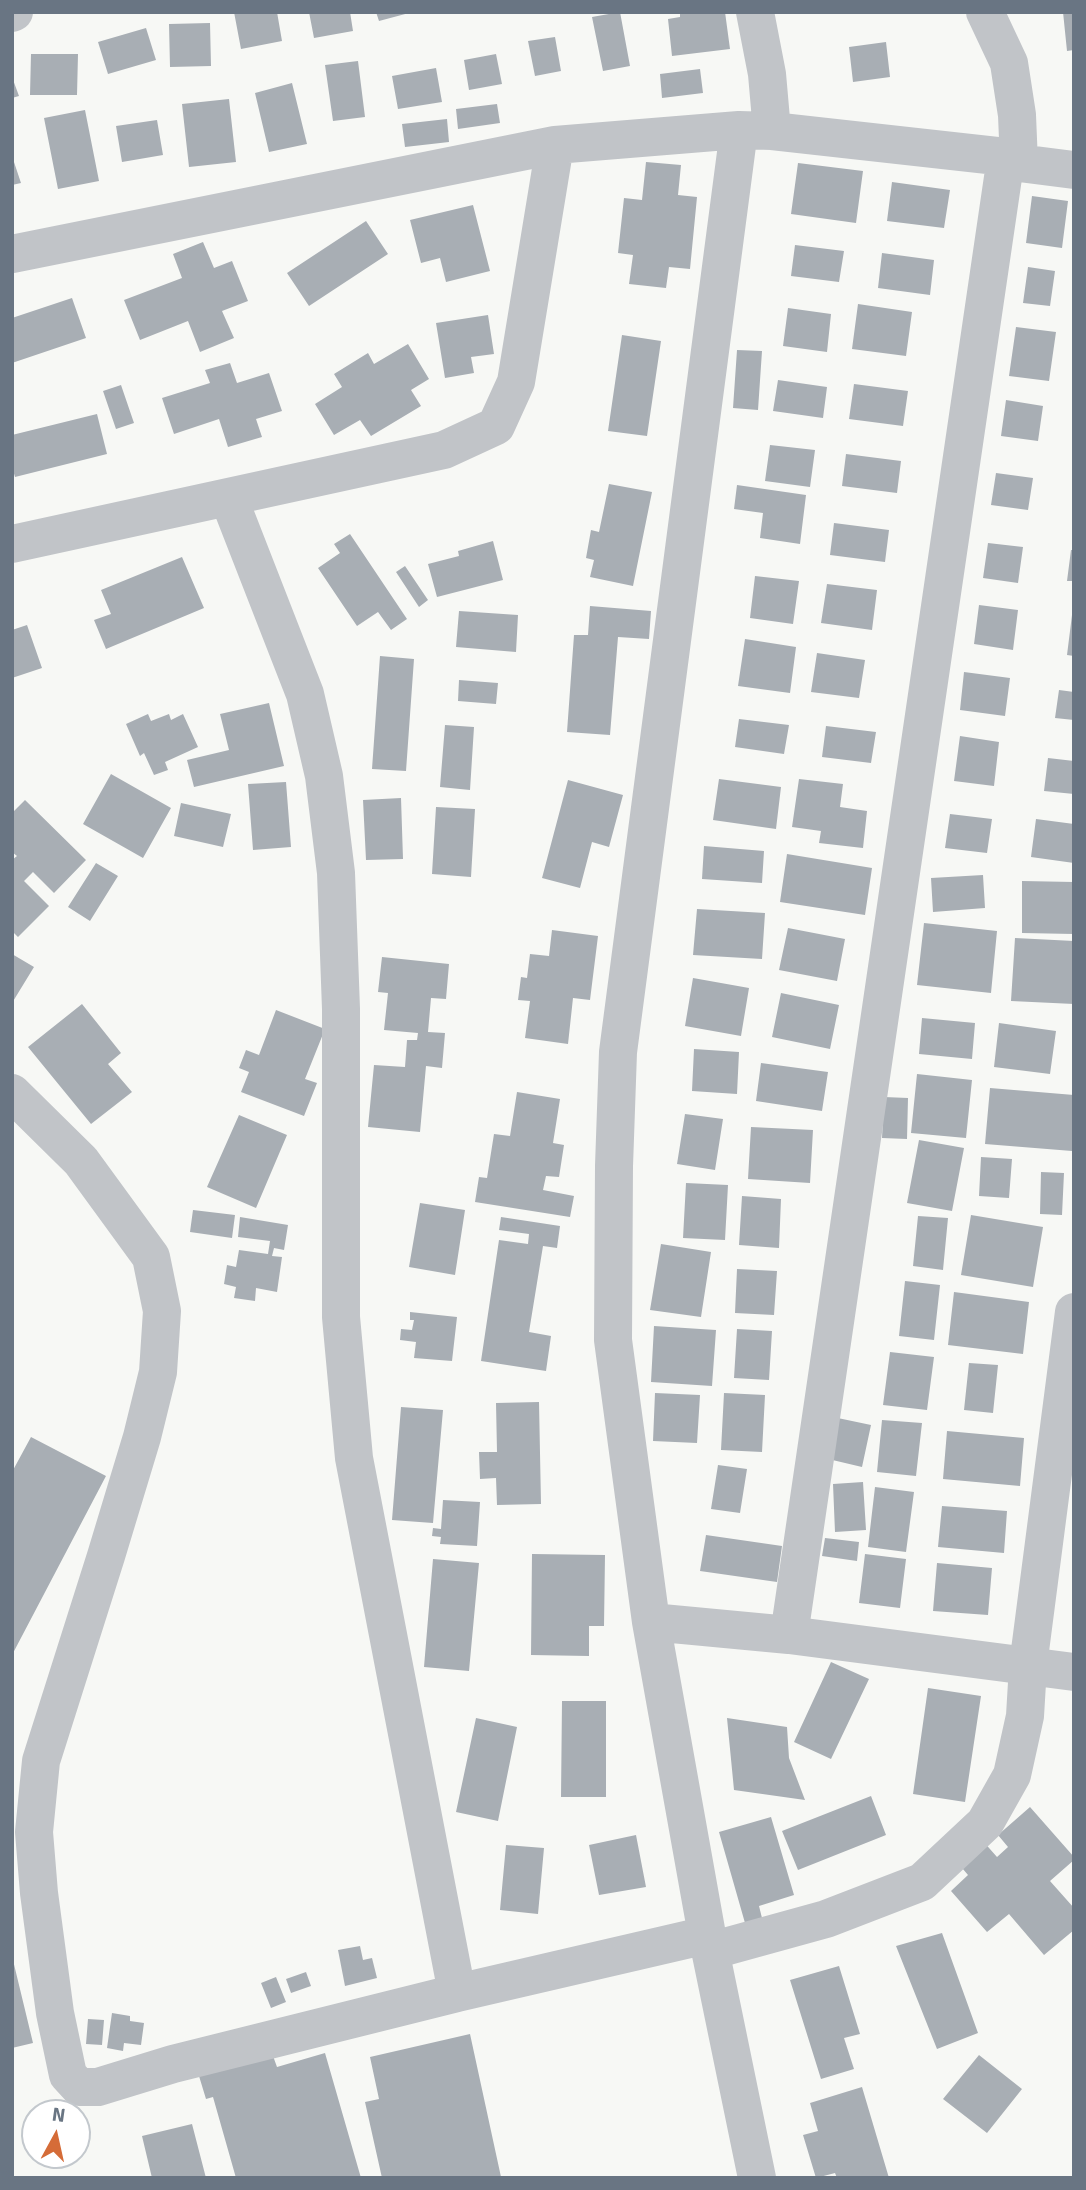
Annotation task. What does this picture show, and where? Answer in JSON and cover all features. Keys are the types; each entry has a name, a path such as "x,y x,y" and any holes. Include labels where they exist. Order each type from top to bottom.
{"street":[{"path":"755,12 767,75 756,131 618,1052 613,1340 651,1622 708,1943 757,2178"},
{"path":"789,1635 1012,160 1017,115 1009,63 985,12"},
{"path":"12,254 555,145 756,131 1012,160 1074,170"},
{"path":"12,544 229,499 444,450 496,426 516,382 555,145"},
{"path":"229,499 305,694 324,776 336,873 341,1009 341,1317 354,1458 457,1993"},
{"path":"12,1093 81,1161 151,1257 162,1311 158,1372 142,1437 41,1761 34,1832 39,1893 55,2013 68,2075 79,2087 99,2087 173,2064 457,1993 826,1919 922,1882 985,1823 1013,1775 1025,1716 1028,1666 1074,1312"},
{"path":"651,1622 789,1635 1074,1672"}],"building":[{"path":"234,12 277,12 282,41 241,49"},
{"path":"309,12 350,12 353,31 314,38"},
{"path":"376,12 408,12 409,13 379,21"},
{"path":"620,12 630,66 603,71 592,17"},
{"path":"680,12 725,12 730,49 672,56 668,19 680,17"},
{"path":"1063,12 1074,12 1074,50 1067,51"},
{"path":"210,23 211,66 170,67 169,24"},
{"path":"146,28 156,60 108,74 98,42"},
{"path":"555,37 561,71 535,76 528,41"},
{"path":"886,42 890,77 853,82 849,47"},
{"path":"31,54 78,54 77,95 30,95"},
{"path":"496,54 502,84 469,90 464,60"},
{"path":"358,61 365,117 333,121 325,65"},
{"path":"436,68 442,102 398,109 392,76"},
{"path":"700,69 703,93 662,98 660,74"},
{"path":"12,77 19,96 12,98"},
{"path":"292,83 307,144 269,152 255,93"},
{"path":"229,99 236,162 189,167 182,104"},
{"path":"497,104 500,123 458,129 456,109"},
{"path":"85,110 99,181 58,189 44,118"},
{"path":"447,119 449,142 405,147 402,124"},
{"path":"157,120 163,155 122,162 116,126"},
{"path":"12,156 21,183 12,185"},
{"path":"646,162 681,165 678,195 697,197 690,269 669,267 666,288 629,284 633,255 618,253 624,198 642,200"},
{"path":"798,163 863,171 856,223 791,214"},
{"path":"892,182 950,190 944,228 887,221"},
{"path":"1032,196 1068,201 1062,248 1026,243"},
{"path":"473,205 490,271 446,282 440,258 421,263 410,220"},
{"path":"366,221 388,254 309,306 287,273"},
{"path":"203,242 214,268 232,261 248,301 222,311 234,338 200,352 188,321 140,340 124,300 182,278 173,254"},
{"path":"795,245 844,251 839,282 791,276"},
{"path":"882,253 934,260 930,295 878,288"},
{"path":"1028,267 1055,271 1050,306 1023,303"},
{"path":"72,298 86,338 12,363 12,318"},
{"path":"858,304 912,312 906,356 852,349"},
{"path":"788,308 831,314 827,352 783,346"},
{"path":"488,315 494,354 471,357 474,373 445,378 436,323"},
{"path":"1016,327 1056,332 1049,381 1009,376"},
{"path":"622,335 661,341 647,436 608,431"},
{"path":"408,344 429,379 411,390 421,406 371,436 360,420 334,435 315,404 342,387 334,374 368,353 374,364"},
{"path":"737,350 762,351 758,410 733,408"},
{"path":"230,363 237,383 269,373 282,411 256,419 262,437 228,447 219,419 174,434 162,398 210,383 205,370"},
{"path":"778,380 827,387 823,418 773,411"},
{"path":"854,384 908,391 903,426 849,419"},
{"path":"121,385 134,423 116,429 103,391"},
{"path":"1006,400 1043,406 1038,441 1001,436"},
{"path":"97,414 107,454 15,477 12,467 12,435"},
{"path":"770,445 815,450 810,487 765,481"},
{"path":"846,454 901,461 897,493 842,486"},
{"path":"996,473 1033,478 1028,510 991,505"},
{"path":"609,484 652,492 633,586 590,577 594,560 586,558 591,530 599,532"},
{"path":"737,485 806,495 800,544 760,538 763,513 734,509"},
{"path":"834,523 889,530 885,562 830,555"},
{"path":"350,534 407,619 391,630 378,612 357,626 318,568 340,553 334,544"},
{"path":"493,541 503,580 437,597 428,564 459,556 458,551"},
{"path":"988,543 1023,547 1018,583 983,578"},
{"path":"1071,550 1074,550 1074,581 1067,581"},
{"path":"182,557 204,608 106,649 94,620 111,614 101,590"},
{"path":"405,566 428,600 419,607 396,572"},
{"path":"755,576 799,581 793,624 750,618"},
{"path":"827,584 877,590 872,630 821,623"},
{"path":"979,605 1018,610 1013,650 974,644"},
{"path":"590,606 651,611 649,639 618,637 610,735 567,732 574,635 588,635"},
{"path":"459,611 518,615 516,652 456,647"},
{"path":"1074,615 1074,656 1067,655"},
{"path":"27,625 42,668 12,678 12,630"},
{"path":"745,639 796,647 790,693 738,686"},
{"path":"817,653 865,660 859,698 811,692"},
{"path":"380,656 414,659 406,771 372,769"},
{"path":"964,672 1010,678 1005,716 960,710"},
{"path":"459,680 498,683 496,704 458,701"},
{"path":"1059,690 1074,692 1074,720 1055,718"},
{"path":"269,703 284,766 194,787 187,760 229,750 220,714"},
{"path":"148,714 151,721 169,714 171,720 183,714 198,747 165,762 168,770 154,775 144,753 140,756 126,724"},
{"path":"739,719 789,725 784,754 735,747"},
{"path":"445,725 474,727 470,790 440,787"},
{"path":"826,726 876,732 871,763 822,757"},
{"path":"960,736 999,742 994,786 954,781"},
{"path":"1048,758 1074,761 1074,794 1044,791"},
{"path":"111,774 171,808 143,858 83,824"},
{"path":"719,779 781,787 776,829 713,820"},
{"path":"799,779 843,784 840,807 867,811 863,848 819,843 821,831 792,827"},
{"path":"568,780 623,795 609,847 592,842 580,888 542,878"},
{"path":"286,782 291,847 253,850 248,784"},
{"path":"401,798 403,859 366,860 363,800"},
{"path":"25,800 86,860 54,893 33,872 24,881 49,906 18,937 12,931 12,860 17,856 12,852 12,813"},
{"path":"181,803 231,814 223,847 174,836"},
{"path":"436,807 475,809 471,877 432,874"},
{"path":"950,814 992,819 987,853 945,848"},
{"path":"1036,819 1074,824 1074,863 1031,857"},
{"path":"704,846 764,851 762,883 702,879"},
{"path":"787,854 872,868 865,915 780,902"},
{"path":"96,863 118,876 90,921 68,907"},
{"path":"983,875 985,908 933,912 931,878"},
{"path":"1022,881 1074,882 1074,934 1022,933"},
{"path":"697,909 765,913 762,959 693,955"},
{"path":"924,923 997,931 991,993 917,985"},
{"path":"788,928 845,939 837,981 779,970"},
{"path":"552,930 598,936 590,1000 573,998 568,1044 525,1038 530,1001 518,1000 521,977 527,978 530,954 549,956"},
{"path":"1015,938 1074,941 1074,1004 1011,1001"},
{"path":"12,954 34,967 12,1003"},
{"path":"382,957 449,964 446,999 431,998 428,1032 445,1033 442,1068 426,1066 420,1132 368,1127 374,1065 405,1067 407,1040 417,1040 418,1033 384,1030 388,993 378,992"},
{"path":"693,978 749,988 741,1036 685,1026"},
{"path":"781,993 839,1005 830,1049 772,1037"},
{"path":"82,1004 121,1053 108,1064 132,1092 91,1124 28,1047"},
{"path":"276,1010 325,1029 305,1079 317,1083 304,1116 241,1092 249,1072 239,1068 246,1050 259,1055"},
{"path":"922,1018 975,1023 972,1059 919,1054"},
{"path":"999,1023 1056,1031 1050,1074 994,1067"},
{"path":"694,1049 739,1052 737,1094 692,1091"},
{"path":"761,1063 828,1072 822,1111 756,1101"},
{"path":"917,1074 972,1080 966,1138 911,1133"},
{"path":"990,1088 1074,1095 1072,1151 985,1144"},
{"path":"517,1092 560,1099 553,1143 564,1145 559,1177 546,1176 543,1190 574,1196 570,1217 475,1202 479,1177 487,1178 494,1134 510,1136"},
{"path":"884,1097 908,1098 907,1139 882,1138"},
{"path":"685,1114 723,1119 715,1170 677,1164"},
{"path":"239,1115 287,1135 256,1208 207,1187"},
{"path":"751,1127 813,1130 810,1183 748,1179"},
{"path":"919,1140 964,1148 952,1211 907,1203"},
{"path":"981,1157 1012,1159 1009,1198 979,1196"},
{"path":"1041,1172 1064,1173 1062,1215 1040,1214"},
{"path":"686,1183 728,1185 725,1240 683,1238"},
{"path":"742,1196 781,1199 779,1248 739,1245"},
{"path":"420,1203 465,1210 455,1275 409,1267"},
{"path":"193,1210 235,1215 232,1238 190,1232"},
{"path":"971,1215 1043,1227 1033,1287 961,1275"},
{"path":"918,1216 948,1218 943,1270 913,1266"},
{"path":"240,1217 288,1225 284,1250 274,1248 272,1256 282,1257 277,1292 256,1288 255,1301 234,1298 236,1287 224,1284 227,1265 236,1267 239,1250 268,1254 270,1241 238,1237"},
{"path":"501,1217 560,1226 557,1248 543,1246 529,1332 551,1336 546,1371 481,1361 499,1240 528,1244 529,1234 499,1230"},
{"path":"661,1244 711,1252 701,1317 650,1310"},
{"path":"737,1269 777,1271 774,1315 735,1313"},
{"path":"905,1281 940,1285 934,1340 899,1336"},
{"path":"954,1292 1029,1302 1023,1354 948,1345"},
{"path":"410,1312 457,1317 452,1361 414,1358 416,1342 400,1340 401,1329 412,1330 414,1320 410,1320"},
{"path":"654,1326 716,1330 712,1386 651,1382"},
{"path":"737,1329 772,1331 769,1380 734,1378"},
{"path":"890,1352 934,1357 927,1410 883,1405"},
{"path":"969,1363 998,1365 993,1413 964,1410"},
{"path":"655,1393 700,1395 697,1443 653,1441"},
{"path":"724,1393 765,1395 762,1452 721,1450"},
{"path":"539,1402 541,1504 497,1505 496,1478 480,1479 479,1452 497,1452 496,1403"},
{"path":"401,1407 443,1410 433,1523 392,1520"},
{"path":"833,1417 871,1425 862,1467 824,1458"},
{"path":"882,1420 922,1423 916,1476 877,1472"},
{"path":"947,1431 1024,1438 1020,1486 943,1479"},
{"path":"31,1437 106,1476 12,1655 12,1472"},
{"path":"718,1465 747,1469 740,1513 711,1509"},
{"path":"863,1482 866,1530 835,1532 833,1484"},
{"path":"875,1487 914,1492 906,1552 868,1547"},
{"path":"443,1500 480,1502 477,1546 440,1544 441,1537 432,1536 433,1528 441,1529"},
{"path":"942,1506 1007,1511 1004,1553 938,1547"},
{"path":"706,1535 782,1546 777,1582 700,1571"},
{"path":"825,1538 859,1542 857,1561 822,1556"},
{"path":"532,1554 605,1555 604,1626 589,1626 589,1656 531,1655"},
{"path":"865,1554 906,1559 900,1608 859,1603"},
{"path":"433,1559 479,1563 469,1671 424,1667"},
{"path":"937,1563 992,1568 988,1615 933,1611"},
{"path":"831,1662 869,1679 831,1759 794,1742"},
{"path":"928,1688 981,1696 965,1802 913,1794"},
{"path":"562,1701 606,1701 606,1797 561,1797"},
{"path":"476,1718 517,1727 498,1821 456,1812"},
{"path":"727,1718 787,1727 789,1758 805,1800 734,1790"},
{"path":"871,1796 886,1835 798,1870 782,1831"},
{"path":"1030,1807 1074,1857 1074,1860 1050,1881 1074,1908 1074,1930 1044,1955 1009,1914 987,1932 951,1891 968,1875 957,1862 982,1840 997,1857 1008,1847 998,1835"},
{"path":"771,1817 794,1895 759,1906 762,1918 745,1923 719,1832"},
{"path":"636,1835 646,1887 599,1895 589,1845"},
{"path":"506,1845 544,1848 538,1914 500,1910"},
{"path":"942,1933 978,2033 937,2049 896,1946"},
{"path":"360,1946 363,1960 372,1958 377,1978 345,1986 338,1950"},
{"path":"12,1956 33,2043 12,2048"},
{"path":"839,1966 860,2034 844,2038 854,2069 821,2079 790,1980"},
{"path":"306,1972 311,1986 291,1993 286,1979"},
{"path":"276,1977 286,2002 271,2008 261,1983"},
{"path":"112,2013 130,2016 130,2021 144,2023 141,2045 124,2043 123,2051 107,2048"},
{"path":"88,2019 104,2020 102,2045 86,2044"},
{"path":"470,2034 501,2177 382,2178 365,2102 379,2099 370,2057"},
{"path":"325,2053 361,2178 236,2178 213,2097 206,2099 199,2076 273,2056 277,2067"},
{"path":"979,2055 1022,2089 987,2133 943,2099"},
{"path":"862,2087 889,2178 837,2178 835,2173 816,2178 803,2135 818,2131 810,2103"},
{"path":"192,2124 206,2178 152,2178 142,2136"}]}
